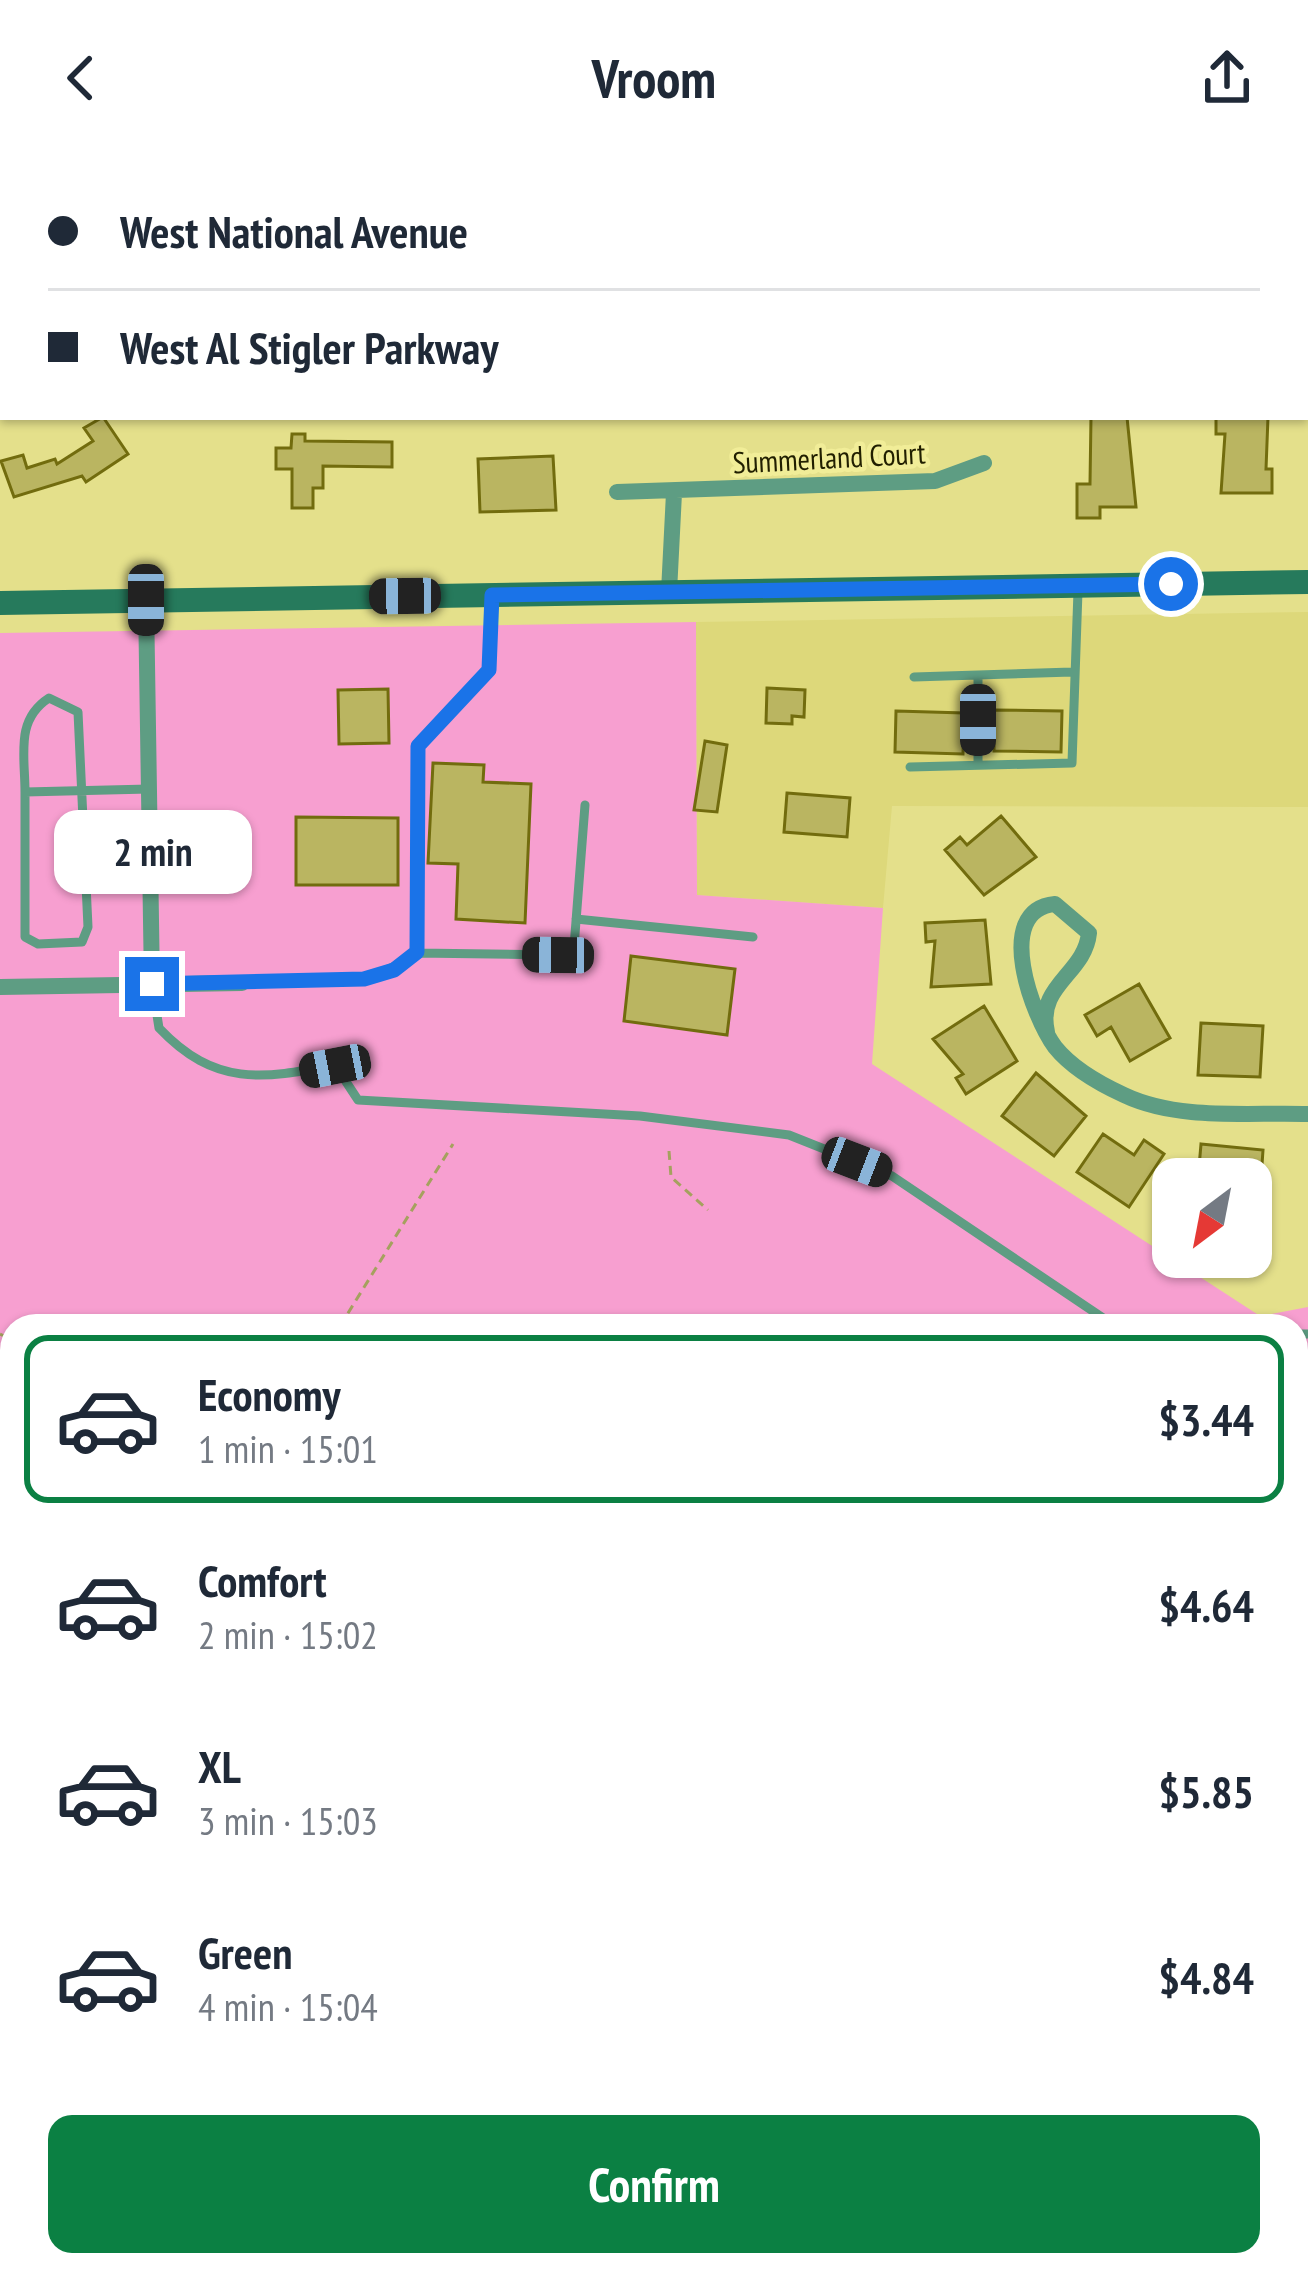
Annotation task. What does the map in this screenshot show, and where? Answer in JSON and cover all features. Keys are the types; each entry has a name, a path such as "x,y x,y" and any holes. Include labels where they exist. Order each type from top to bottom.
{"main road":[{"path":"0,603 1308,582"}],"street":[{"name":"Summerland Court","path":"617,492 935,481 984,463"},
{"path":"669,592 674,493"},
{"path":"146,600 152,984"},
{"path":"1047,1032 1046,999 1082,953 1089,933 1055,904 1034,911 1021,937 1034,1010 1047,1032 1074,1064 1147,1105 1308,1114"},
{"path":"0,987 242,983"}],"lane":[{"path":"910,767 1072,763 1078,585"},
{"path":"417,952 418,746 489,670 492,595"},
{"path":"914,677 1072,672"},
{"path":"978,675 978,765"},
{"path":"49,698 78,712 88,927 82,942 38,944 25,937 25,792 24,726 32,710 49,698"},
{"path":"25,792 149,789"},
{"path":"242,983 364,979 394,970 417,952 558,955 574,947 585,805"},
{"path":"576,919 753,938"},
{"path":"152,984 159,1028 202,1065 233,1074 257,1078 335,1066 358,1100 640,1116 789,1135 892,1176 1097,1314"}],"path":[{"path":"347,1314 453,1144"},
{"path":"669,1151 671,1177 708,1210"}],"shaded area":[{"path":"1308,612 1308,807 892,806 883,908 697,895 696,622"},
{"path":"696,622 697,895 883,908 872,1064 1152,1246 1152,1278 1201,1278 1257,1314 0,1314 0,633"},
{"path":"1308,1307 1308,1314 1271,1314"}],"building":[{"path":"105,420 128,454 86,482 82,476 14,497 1,461 23,455 27,468 55,459 57,464 93,441 84,428"},
{"path":"1091,420 1127,420 1136,507 1100,507 1100,518 1077,518 1077,484 1090,484"},
{"path":"1216,420 1268,420 1266,469 1272,469 1272,493 1221,493 1225,434 1216,434"},
{"path":"292,434 305,434 305,441 392,442 392,467 323,466 323,488 313,488 313,508 292,508 292,469 276,469 276,448 291,448"},
{"path":"553,456 556,510 480,512 478,459"},
{"path":"767,688 805,690 804,717 792,716 792,724 766,723"},
{"path":"388,689 389,743 339,744 338,690"},
{"path":"994,710 1062,711 1061,752 994,751"},
{"path":"896,711 964,713 963,754 895,752"},
{"path":"705,741 727,745 717,812 694,810"},
{"path":"433,763 484,765 483,782 531,784 525,923 456,919 458,864 428,863"},
{"path":"787,793 850,798 847,837 784,832"},
{"path":"1001,816 1036,857 984,895 945,850 960,837 967,845"},
{"path":"296,817 398,818 398,885 296,885"},
{"path":"985,920 991,984 931,987 935,941 926,942 925,923"},
{"path":"631,956 735,969 727,1035 624,1021"},
{"path":"1139,984 1170,1038 1130,1061 1111,1027 1097,1036 1085,1015"},
{"path":"984,1006 1017,1061 966,1094 956,1078 963,1074 933,1039"},
{"path":"1201,1023 1263,1026 1260,1077 1198,1075"},
{"path":"1036,1073 1086,1116 1054,1156 1002,1116"},
{"path":"1103,1134 1134,1155 1144,1140 1164,1154 1152,1158 1152,1172 1129,1207 1077,1172"},
{"path":"1201,1144 1263,1150 1262,1158 1200,1158"}],"route":[{"path":"152,984 364,979 394,970 417,952 418,746 489,670 492,595 1171,584"}]}
